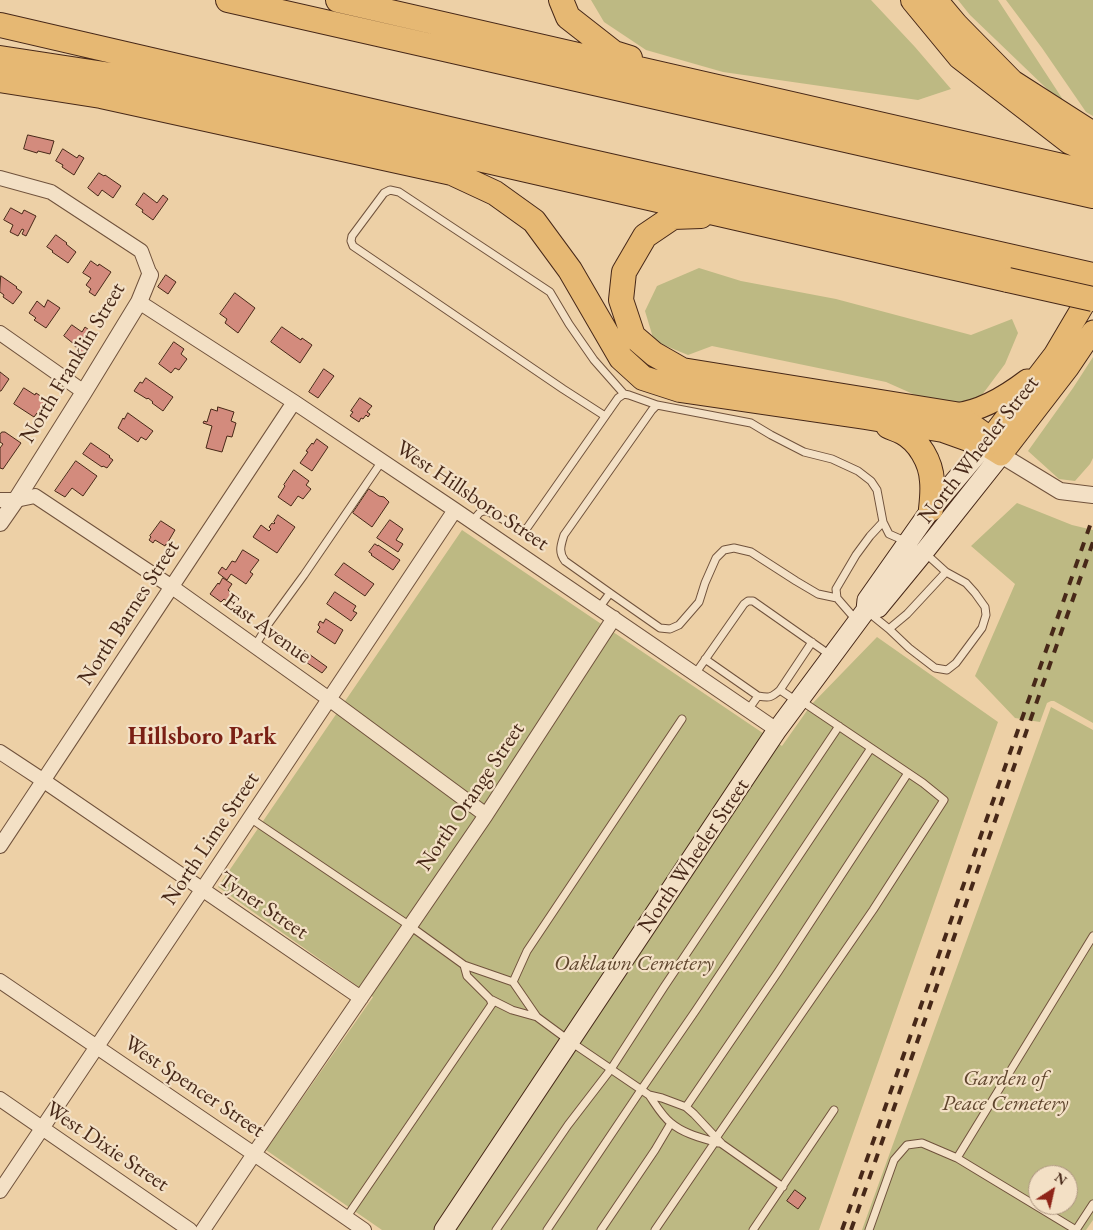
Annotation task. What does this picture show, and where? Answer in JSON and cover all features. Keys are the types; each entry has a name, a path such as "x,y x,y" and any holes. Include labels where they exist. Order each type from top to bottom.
{"highway":[{"path":"228,0 1093,196"},
{"path":"338,0 1093,173"},
{"path":"561,0 568,17 614,53 720,88"},
{"path":"913,0 960,57 1070,142 1093,154"},
{"path":"936,0 956,25 1012,82 1093,134"},
{"path":"0,26 1093,275"},
{"path":"0,58 112,75 1093,299"},
{"path":"0,80 101,96 452,173 495,194 534,221 570,270 621,358 643,378 680,390 943,430 993,450"},
{"path":"726,215 673,217 644,236 624,272 621,300 634,336 654,354 682,370 955,414 983,434 993,450"},
{"path":"865,417 904,433 915,442 929,464 932,481 931,509"}],"main road":[{"name":"North Wheeler Street","path":"859,620 878,608 924,552 993,450 1093,289"},
{"name":"North Wheeler Street","path":"444,1230 777,730 859,620 867,600 931,509 993,450 1068,368 1093,331"},
{"path":"955,414 974,411 1003,397 1047,365"}],"street":[{"path":"0,178 51,192 141,251 150,275"},
{"name":"North Franklin Street","path":"0,523 8,500 84,392 139,302 150,275"},
{"name":"West Hillsboro Street","path":"139,302 294,402 473,522 777,730"},
{"path":"0,333 84,392"},
{"name":"North Barnes Street","path":"0,846 294,402"},
{"path":"993,450 1060,491 1093,495"},
{"name":"East Avenue","path":"8,500 35,496 172,587 486,815"},
{"name":"North Lime Street","path":"0,1191 455,510"},
{"name":"North Orange Street","path":"361,998 486,815 614,618"},
{"name":"Tyner Street","path":"0,752 361,998"},
{"name":"West Spencer Street","path":"0,981 364,1230"},
{"path":"203,1230 361,998"},
{"name":"West Dixie Street","path":"0,1099 190,1230"}],"lane":[{"path":"605,416 353,246 352,236 384,193 390,190 399,192 550,292 594,360 624,394 656,406 751,423 804,452 832,460 858,471 871,481 877,490 883,522 888,534 908,542"},
{"path":"473,522 480,512 488,511 523,530 528,528 605,416 618,398 624,394"},
{"path":"656,406 564,536 559,549 565,561 660,628 670,629 679,625 699,602 716,558 724,550 734,548 751,552 796,582 818,594 837,598 859,620 889,629 909,648 935,668 947,670 956,663 982,628 986,615 985,607 966,583 946,572 924,552"},
{"path":"255,646 382,461"},
{"path":"837,598 836,588 870,536 883,522"},
{"path":"889,629 907,614 946,572"},
{"path":"600,608 610,593"},
{"path":"695,674 748,601 753,601 832,656"},
{"path":"706,659 758,696 768,698 780,690 812,642"},
{"path":"655,1230 718,1141 873,910 944,800 839,726 780,690"},
{"path":"748,710 758,696"},
{"path":"513,982 527,951 682,719"},
{"path":"496,1230 568,1125 611,1069 839,726"},
{"path":"547,1230 871,748"},
{"path":"686,1107 778,972 908,773"},
{"path":"250,818 410,926 464,966 513,982 537,1016 571,1042 649,1095 686,1107 718,1141 783,1186"},
{"path":"957,1158 1093,936"},
{"path":"464,966 467,976 490,998 512,1010 537,1016"},
{"path":"346,1218 492,1004 490,998"},
{"path":"649,1095 671,1123 687,1133 718,1141"},
{"path":"753,1230 834,1110"},
{"path":"601,1230 671,1123"},
{"path":"869,1230 894,1160 907,1145 922,1143 957,1158 1076,1230 1093,1204"}],"green space":[{"path":"591,0 871,0 951,89 918,100 723,72 646,50 604,22"},
{"path":"958,0 998,0 1071,112 970,15"},
{"path":"1006,0 1093,0 1093,116 1086,112"},
{"path":"699,268 741,281 836,299 971,335 1012,319 1018,333 1005,364 979,399 954,406 922,398 886,382 712,346 688,355 654,341 645,311 657,286"},
{"path":"1093,357 1093,458 1075,481 1059,479 1028,451"},
{"path":"1017,503 1072,525 1093,530 1093,723 1054,701 1047,703 1040,722 1015,718 975,676 1015,584 971,546"},
{"name":"Oaklawn Cemetery","path":"462,530 782,746 811,705 877,637 998,722 819,1230 382,1230 266,1150 373,997 218,887"},
{"name":"Garden of Peace Cemetery","path":"1051,707 1093,730 1093,1220 1086,1230 862,1230"}],"building":[{"path":"28,135 54,141 50,154 24,149"},
{"path":"63,149 77,158 79,155 84,158 74,175 56,161"},
{"path":"99,173 121,186 113,198 102,190 98,196 88,188"},
{"path":"144,193 157,203 163,195 168,199 153,220 136,205"},
{"path":"11,208 22,214 24,210 36,216 26,236 22,234 24,230 22,229 18,236 10,232 13,225 4,220"},
{"path":"56,235 76,252 68,263 47,247"},
{"path":"91,261 111,272 95,296 89,292 91,289 86,285 91,278 83,273"},
{"path":"166,275 176,282 168,294 158,287"},
{"path":"1,276 22,292 13,304 3,297 4,295 0,292"},
{"path":"235,293 255,308 238,333 225,323 227,319 220,314"},
{"path":"48,300 60,308 46,328 34,320 36,318 29,313 37,301 44,307"},
{"path":"72,325 82,332 85,327 96,335 78,362 72,358 79,349 64,336"},
{"path":"282,327 312,345 300,363 271,342"},
{"path":"174,342 184,349 181,354 187,359 179,370 175,368 171,373 159,364"},
{"path":"324,369 334,376 318,398 309,392"},
{"path":"0,372 9,379 1,391 0,391"},
{"path":"146,378 173,397 163,411 148,398 134,391 140,382 142,383"},
{"path":"24,388 48,401 34,417 14,404"},
{"path":"360,398 372,406 367,412 370,414 368,417 366,415 359,422 350,416 353,412 351,411"},
{"path":"218,407 234,412 231,421 236,423 232,437 227,436 222,452 206,448 212,426 203,423 204,421 207,422 211,409 217,411"},
{"path":"128,413 153,431 146,440 141,437 138,442 118,428"},
{"path":"2,432 5,432 21,443 3,469 0,468 0,448 3,444 0,442 0,435"},
{"path":"317,439 328,447 312,471 300,463 308,452 306,451"},
{"path":"91,443 113,460 107,468 102,467 83,454"},
{"path":"76,461 97,476 83,496 72,488 65,497 55,491"},
{"path":"294,470 309,481 306,485 311,489 303,499 298,496 291,506 278,497"},
{"path":"369,489 389,502 372,527 353,513"},
{"path":"278,515 295,527 277,553 253,537 261,525 269,531 271,529 269,527 272,523 275,523"},
{"path":"390,520 403,529 396,540 403,544 398,552 377,538"},
{"path":"161,521 175,530 168,545 166,544 165,546 155,540 153,543 149,540"},
{"path":"375,544 400,560 393,570 371,555 369,552"},
{"path":"243,550 259,560 250,572 253,574 246,584 231,574 227,580 218,573 222,567 226,570 232,561 235,562"},
{"path":"344,563 374,584 365,596 335,575"},
{"path":"223,578 232,584 228,590 237,597 232,605 224,599 221,602 210,594"},
{"path":"335,592 356,606 353,611 357,613 351,621 327,604"},
{"path":"326,619 343,630 335,644 317,632 320,627 318,625 320,621 323,623"},
{"path":"302,649 327,667 322,673 297,656"},
{"path":"795,1190 806,1198 798,1209 787,1201"}],"railway":[{"path":"842,1230 1093,517"},
{"path":"851,1230 1093,542"}],"district":[{"name":"Hillsboro Park","path":"202,737"}]}
